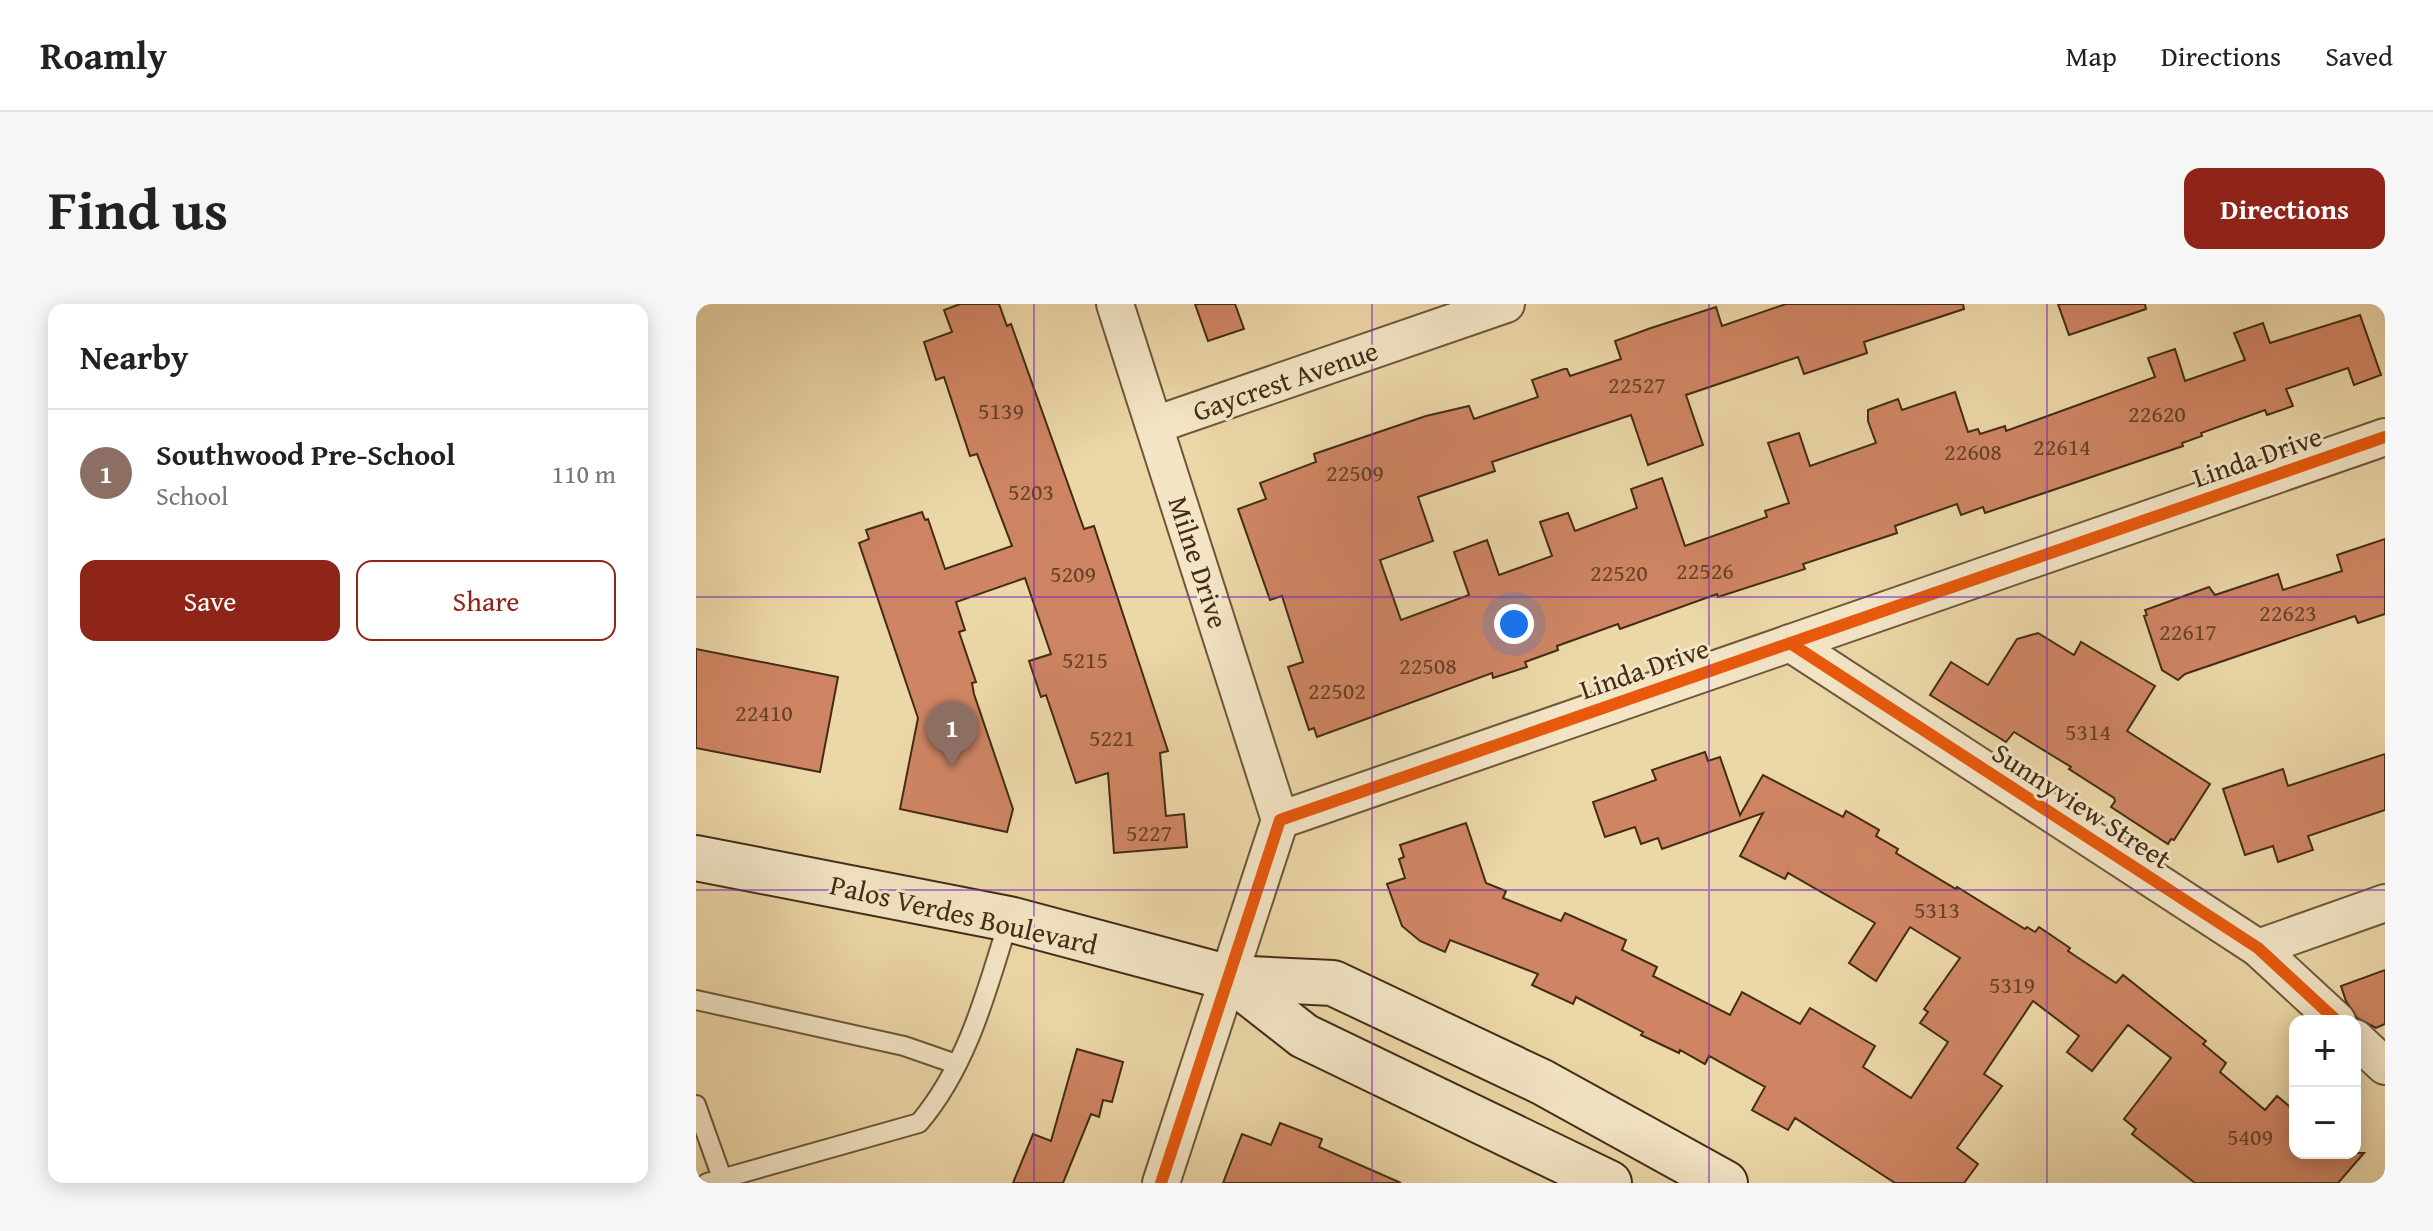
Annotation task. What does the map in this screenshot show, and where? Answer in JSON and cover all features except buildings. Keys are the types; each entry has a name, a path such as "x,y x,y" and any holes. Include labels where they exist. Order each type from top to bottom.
{"main road":[{"name":"Palos Verdes Boulevard","path":"696,858 1009,919 1230,978 1333,983 1542,1082 1725,1183"},
{"name":"Palos Verdes Boulevard","path":"1230,978 1304,1036 1609,1183"}],"street":[{"name":"Milne Drive","path":"1115,304 1280,820"},
{"name":"Gaycrest Avenue","path":"1155,425 1506,304"},
{"name":"Linda Drive","path":"1280,820 2385,437"},
{"name":"Sunnyview Street","path":"1790,643 2258,948 2331,1015"},
{"path":"1161,1183 1280,820"},
{"path":"2258,948 2385,903"},
{"path":"2361,1044 2385,1066"}],"lane":[{"path":"696,1105 714,1181 919,1123 935,1103 974,1031 1009,919"},
{"path":"696,1000 904,1046 956,1064"}],"cycle path":[{"path":"1161,1183 1280,820 2385,437"},
{"path":"1790,643 2258,948 2331,1015"}],"place":[{"name":"Southwood Pre-School","path":"952,767"}]}
